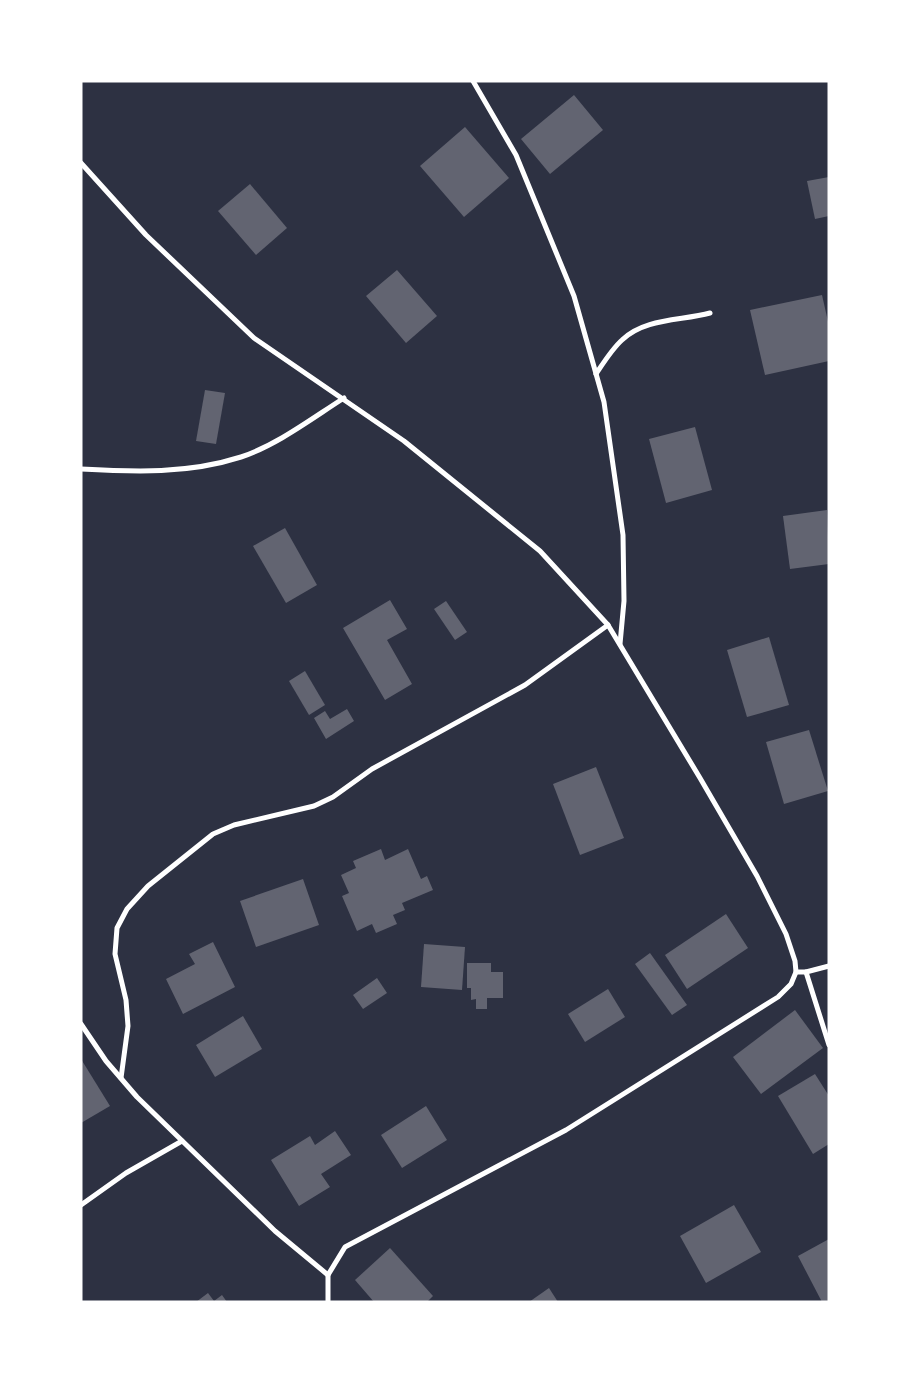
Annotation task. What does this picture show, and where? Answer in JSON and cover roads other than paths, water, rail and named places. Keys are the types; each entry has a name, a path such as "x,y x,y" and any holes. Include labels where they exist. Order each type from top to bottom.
{"street":[{"path":"473,81 516,155 574,296 604,402 623,535 624,600 620,644"},
{"path":"81,163 146,235 254,338 404,441 540,551 608,624 757,876 786,934 795,961 796,972 791,984 778,997 574,1125 344,1247 328,1275 328,1302"},
{"path":"596,374 621,340 632,332 650,324 688,319 710,313"},
{"path":"81,469 144,472 188,470 242,457 277,440 344,398"},
{"path":"121,1078 128,1026 126,1000 115,954 117,928 127,909 148,886 213,834 234,825 314,806 333,797 372,769 525,685 608,624"},
{"path":"796,972 806,972 829,966"},
{"path":"806,972 829,1046"},
{"path":"81,1024 106,1061 182,1141 275,1231 328,1275"},
{"path":"81,1205 126,1173 182,1141"}]}
